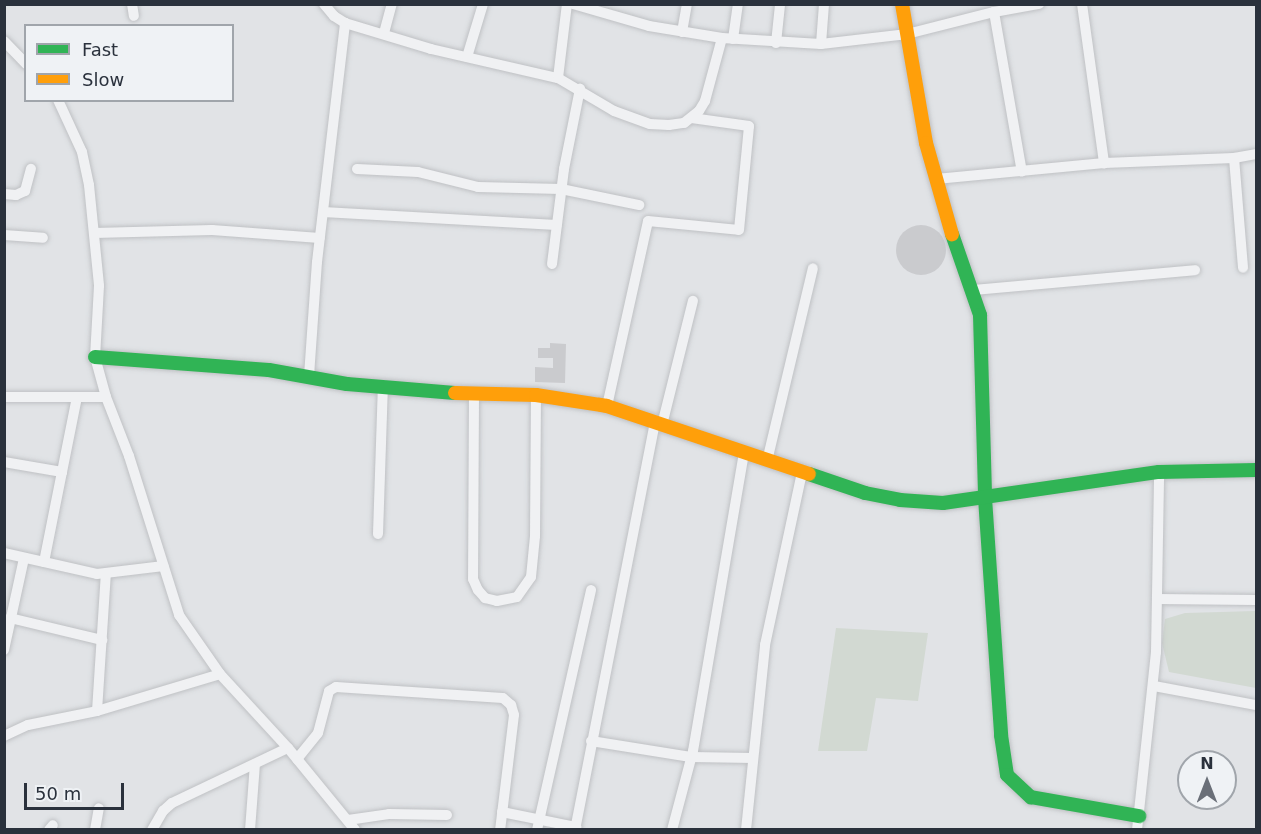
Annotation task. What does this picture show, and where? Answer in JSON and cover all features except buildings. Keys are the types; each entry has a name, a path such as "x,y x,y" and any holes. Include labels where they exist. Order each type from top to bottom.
{"street":[{"path":"132,4 134,16"},
{"path":"324,4 334,16 345,23 467,57 558,78 614,111 650,124 684,123 692,118 705,101 728,39 738,4"},
{"path":"384,33 392,4"},
{"path":"467,57 483,4"},
{"path":"682,32 687,4"},
{"path":"776,43 780,4"},
{"path":"821,44 824,4"},
{"path":"902,4 918,108 944,212 973,290 982,338 985,498 1001,735 1007,775 1016,786 1031,797 1138,823 1154,686 1159,472"},
{"path":"558,78 575,5 649,26 682,32 728,39 821,44 907,34 994,12 1039,4"},
{"path":"1082,4 1104,163"},
{"path":"994,12 1022,172"},
{"path":"309,376 320,238 345,23"},
{"path":"4,41 24,62"},
{"path":"552,264 561,189 580,89"},
{"path":"59,102 82,152 94,233 99,286 95,357 106,397 129,456 179,615 220,674 288,748 351,825 389,814 447,814"},
{"path":"607,406 648,221 739,230 749,126 692,118"},
{"path":"936,179 1104,163 1234,158 1257,154"},
{"path":"1234,158 1243,267"},
{"path":"4,194 16,195 25,191 30,169"},
{"path":"357,169 418,172 478,187 561,189 639,205"},
{"path":"323,212 557,225"},
{"path":"94,233 212,230 320,238"},
{"path":"4,235 43,238"},
{"path":"767,461 813,267"},
{"path":"973,290 1195,270"},
{"path":"502,812 538,825 575,828 591,741 659,424 693,301"},
{"path":"95,357 269,370 347,384 383,385 474,395 536,395 607,406 802,473 865,493 900,500 943,503 1088,480 1159,472 1257,470"},
{"path":"378,534 383,385"},
{"path":"474,395 473,579 485,598 497,601 517,597 531,577 535,536 536,395"},
{"path":"4,397 106,397"},
{"path":"44,562 77,397"},
{"path":"672,830 691,757 744,454"},
{"path":"4,462 62,472"},
{"path":"746,830 765,645 802,473"},
{"path":"4,553 98,574 164,566"},
{"path":"4,650 10,618 10,597 24,558"},
{"path":"97,711 106,573"},
{"path":"538,825 591,590"},
{"path":"1157,599 1257,600"},
{"path":"10,618 102,640"},
{"path":"4,736 28,725 97,711 220,674"},
{"path":"1154,686 1257,705"},
{"path":"297,759 318,733 328,691 336,687 503,698 511,705 514,715 500,830"},
{"path":"591,741 691,757 753,758"},
{"path":"152,830 163,811 172,803 288,748"},
{"path":"250,830 255,764"},
{"path":"94,830 99,808"}],"shaded area":[{"path":"1256,611 1256,688 1169,672 1162,643 1165,619 1185,613"},
{"path":"836,628 928,633 918,701 876,698 867,751 818,751"}],"traffic: fast":[{"path":"952,234 980,315 985,498 1001,735 1007,775 1031,797 1139,816"},
{"path":"95,357 269,370 347,384 455,393"},
{"path":"809,474 865,493 900,500 943,503 1159,472 1256,470"}],"traffic: slow":[{"path":"902,4 926,143 952,234"},
{"path":"455,393 536,395 607,406 809,474"}]}
